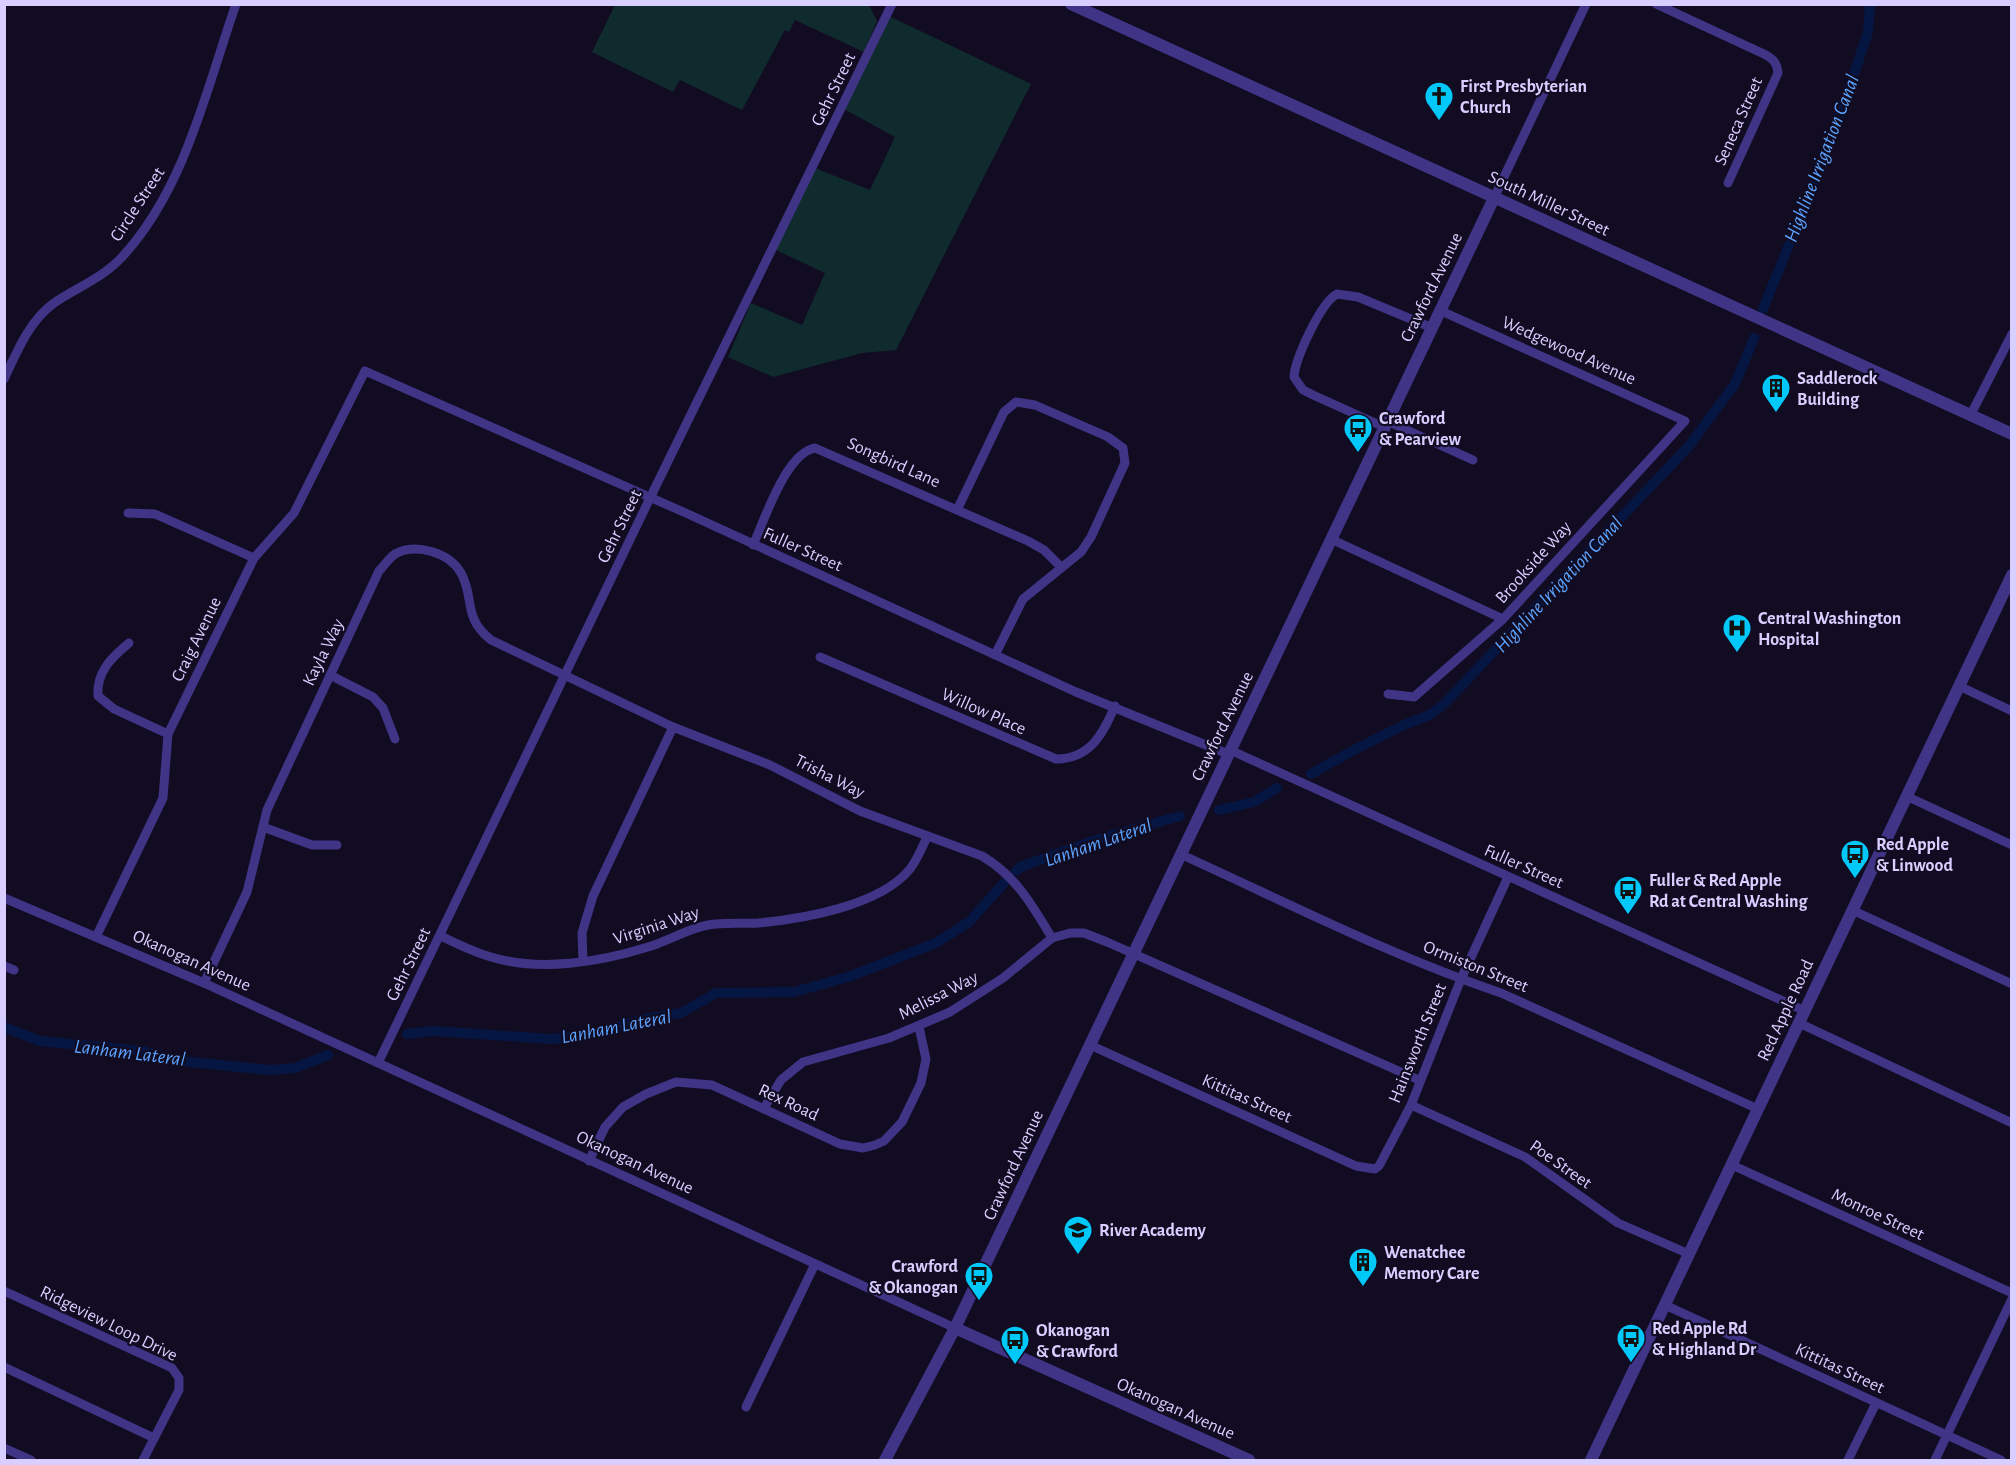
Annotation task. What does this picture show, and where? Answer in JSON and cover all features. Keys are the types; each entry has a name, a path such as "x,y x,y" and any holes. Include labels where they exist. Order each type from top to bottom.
{"street":[{"name":"Circle Street","path":"4,379 27,334 43,313 122,258 164,199 182,162 236,4"},
{"name":"Gehr Street","path":"378,1063 650,498 892,4"},
{"name":"South Miller Street","path":"1071,4 2012,434"},
{"name":"Crawford Avenue","path":"885,1461 955,1328 1132,953 1333,540 1430,327 1586,4"},
{"name":"Seneca Street","path":"1656,4 1764,54 1771,58 1777,67 1778,72 1728,183"},
{"path":"1430,327 1358,297 1337,294 1325,304 1298,360 1294,377 1304,390 1473,460"},
{"name":"Wedgewood Avenue","path":"1439,310 1685,420"},
{"path":"1970,416 2012,334"},
{"name":"Fuller Street","path":"365,371 1076,692 1229,752 1804,1011"},
{"name":"Craig Avenue","path":"96,938 163,798 168,734 254,558 294,513 365,371"},
{"path":"958,508 1004,412 1016,402 1035,405 1108,437 1123,448 1125,464 1086,546 1023,599 995,655"},
{"name":"Brookside Way","path":"1388,694 1414,697 1503,619 1685,420"},
{"name":"Songbird Lane","path":"753,545 791,465 803,451 815,448 958,508 1037,546 1061,567"},
{"path":"128,513 155,514 254,558"},
{"path":"1333,540 1503,619"},
{"name":"Kayla Way","path":"204,983 247,892 267,810 379,572 395,555 421,548 446,557 462,573 478,629 491,640 565,676"},
{"name":"Red Apple Road","path":"1593,1460 2011,575"},
{"path":"129,643 109,659 97,685 98,696 114,709 168,734"},
{"name":"Willow Place","path":"820,657 1056,759 1070,759 1094,745 1115,706"},
{"path":"330,675 373,697 383,708 395,739"},
{"name":"Trisha Way","path":"565,676 673,728 770,765 829,796 927,837 964,848 994,863 1020,887 1052,939"},
{"path":"1959,686 2012,711"},
{"path":"582,961 582,933 593,896 673,728"},
{"path":"1906,796 2012,844"},
{"path":"263,827 312,845 337,845"},
{"name":"Virginia Way","path":"441,936 492,958 538,964 582,961 640,950 699,926 775,921 854,903 885,889 904,875 917,859 927,837"},
{"name":"Ormiston Street","path":"1180,854 1461,979 1512,997 1758,1109"},
{"name":"Hainsworth Street","path":"1385,1155 1411,1105 1461,979 1508,877"},
{"name":"Okanogan Avenue","path":"4,898 204,983 1242,1459"},
{"path":"1852,910 2012,984"},
{"name":"Melissa Way","path":"764,1108 781,1080 803,1062 854,1049 919,1027 982,993 1052,939 1070,933 1084,933 1132,953"},
{"path":"1132,953 1419,1080"},
{"path":"4,966 14,970"},
{"path":"1799,1023 2012,1124"},
{"name":"Rex Road","path":"589,1161 605,1127 623,1107 646,1094 676,1082 712,1085 851,1147 863,1148 884,1141 902,1122 921,1083 926,1059 919,1027"},
{"name":"Kittitas Street","path":"1090,1046 1356,1166 1375,1169 1385,1155"},
{"name":"Poe Street","path":"1411,1105 1525,1157 1618,1223 1689,1254"},
{"name":"Monroe Street","path":"1732,1165 2012,1293"},
{"path":"746,1407 814,1264"},
{"name":"Ridgeview Loop Drive","path":"4,1290 172,1368 179,1378 179,1390 143,1461"},
{"path":"1935,1461 2012,1299"},
{"name":"Kittitas Street","path":"1665,1305 2001,1461"},
{"path":"4,1366 154,1438"},
{"path":"1848,1461 1876,1402"},
{"path":"4,1448 31,1461"}],"green space":[{"path":"615,5 869,5 877,21 864,52 795,20 789,32 785,30 742,110 680,80 673,92 592,52"},
{"path":"889,16 1031,84 896,350 862,353 773,377 728,357 751,303 802,325 825,273 776,250 815,168 870,190 895,137 844,109"}],"waterway":[{"name":"Highline Irrigation Canal","path":"1763,309 1822,164 1857,65 1868,32 1870,4"},
{"name":"Highline Irrigation Canal","path":"1311,774 1377,738 1428,715 1445,703 1689,446 1735,384 1754,338"},
{"name":"Highline Irrigation Canal","path":"1219,810 1254,802 1277,788"},
{"name":"Lanham Lateral","path":"1016,871 1020,867 1099,839 1180,816"},
{"name":"Lanham Lateral","path":"407,1034 433,1031 551,1039 584,1036 644,1019 681,1013 716,993 794,992 851,976 936,943 969,922 1004,883"},
{"name":"Lanham Lateral","path":"4,1027 40,1041 143,1051 179,1061 270,1070 295,1068 328,1055"}],"place":[{"name":"First Presbyterian Church","path":"1439,122"},
{"name":"Saddlerock Building","path":"1776,414"},
{"name":"Crawford & Pearview","path":"1358,454"},
{"name":"Central Washington Hospital","path":"1737,654"},
{"name":"Red Apple & Linwood","path":"1855,880"},
{"name":"Fuller & Red Apple Rd at Central Washing","path":"1628,916"},
{"name":"River Academy","path":"1078,1256"},
{"name":"Wenatchee Memory Care","path":"1363,1288"},
{"name":"Crawford & Okanogan","path":"979,1302"},
{"name":"Red Apple Rd & Highland Dr","path":"1631,1364"},
{"name":"Okanogan & Crawford","path":"1015,1366"}]}
